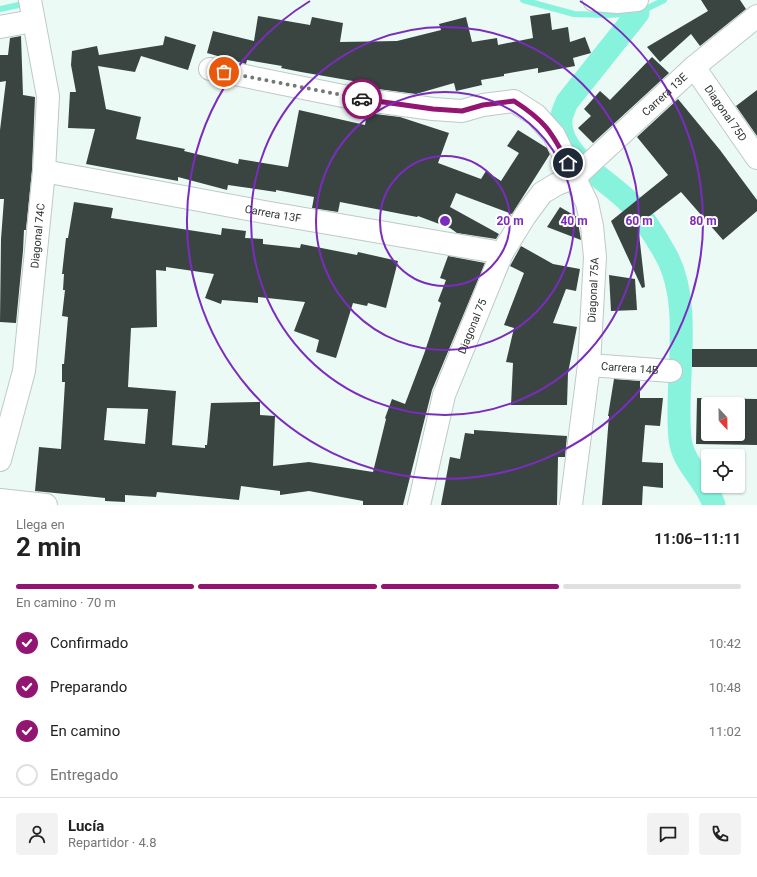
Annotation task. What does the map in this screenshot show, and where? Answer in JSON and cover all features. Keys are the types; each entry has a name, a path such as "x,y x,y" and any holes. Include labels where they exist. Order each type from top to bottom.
{"street":[{"path":"594,0 617,2 637,0"},
{"path":"0,27 31,10"},
{"name":"Diagonal 74C","path":"0,460 24,372 44,171 48,96 31,10"},
{"name":"Carrera 13E","path":"583,169 694,67 757,16"},
{"name":"Diagonal 75D","path":"694,67 757,158"},
{"name":"Diagonal 75A","path":"210,69 353,98 433,109 462,111 483,105 514,101 536,115 583,169 587,203 592,226 595,257 589,365 571,505"},
{"name":"Diagonal 75","path":"419,505 444,395 502,253 525,216 542,193 583,169"},
{"name":"Carrera 13F","path":"44,171 502,253"},
{"name":"Carrera 14B","path":"589,365 671,371"},
{"path":"0,500 46,505"}],"building":[{"path":"701,0 740,0 746,9 700,46 691,34 660,62 647,47 708,11"},
{"path":"550,13 552,30 568,27 570,42 585,37 591,53 573,58 575,66 538,73 538,68 504,74 504,76 481,80 482,85 456,91 454,83 416,94 355,86 353,85 353,81 301,72 281,68 282,66 247,60 246,64 207,53 213,31 254,41 258,16 310,25 312,17 343,23 340,42 397,41 441,30 439,24 466,17 472,42 497,38 498,45 533,38 530,16"},
{"path":"21,36 23,95 35,97 32,170 26,230 24,230 16,323 0,322 1,239 4,199 0,199 0,130 6,81 0,82 0,55 8,55 10,38"},
{"path":"165,36 196,45 188,70 141,56 135,72 98,66 106,109 141,117 136,139 185,149 184,151 238,164 239,159 288,167 299,110 365,125 367,113 400,117 449,133 438,163 481,179 486,171 501,181 519,153 507,146 518,130 547,148 550,154 512,214 456,193 450,207 499,234 496,239 457,233 450,228 418,216 340,202 338,212 312,208 314,197 276,190 276,192 228,185 227,190 178,177 178,181 86,164 95,129 68,128 70,92 76,92 71,65 72,51 97,46 99,55 163,45"},
{"path":"652,57 669,73 593,143 578,128 591,116 584,109 600,91 610,100"},
{"path":"757,90 757,136 736,106"},
{"path":"678,99 720,150 757,200 757,211 723,240 681,192 638,225 645,287 642,288 611,221 668,175 637,137"},
{"path":"74,202 113,208 111,218 221,235 222,228 246,231 245,238 263,239 263,244 300,248 301,244 357,255 358,252 398,261 386,308 368,303 367,306 353,303 336,358 316,352 319,340 294,331 305,302 258,297 258,303 222,300 221,304 205,298 214,274 166,267 166,271 156,270 157,327 131,328 128,387 176,391 172,445 205,448 205,445 207,445 211,403 260,402 260,415 275,416 273,466 309,462 373,472 385,418 392,399 405,404 424,354 441,303 438,301 446,280 440,278 448,256 485,263 432,390 403,505 363,505 363,501 309,491 280,495 280,491 241,486 239,500 157,492 156,497 125,495 125,502 105,501 105,498 35,491 39,447 61,449 65,382 62,382 62,364 64,364 68,317 62,316 65,290 63,290 64,274 62,274 66,238 68,238","holes":["107,408 148,409 145,444 104,440"]},
{"path":"560,207 577,217 581,240 547,227"},
{"path":"521,246 553,264 580,269 576,291 566,289 553,323 577,327 568,373 567,405 511,405 513,363 506,362 514,328 504,325 524,273 510,266"},
{"path":"609,275 635,279 637,310 611,311"},
{"path":"692,349 757,349 757,367 692,367"},
{"path":"614,379 640,381 640,398 663,398 660,426 645,425 642,462 663,463 663,488 643,486 642,505 602,505 608,416"},
{"path":"697,398 701,398 701,441 745,441 745,399 757,399 757,445 696,444"},
{"path":"474,430 567,436 565,457 558,457 557,505 441,505 450,457 460,459 465,433 474,434"}],"waterway":[{"path":"523,0 574,14 607,15 638,13 664,0"},
{"path":"0,9 28,3"},
{"path":"638,13 567,102 561,119 562,132 567,144 586,166 630,203 650,228 666,255 674,275 679,297 681,321 679,393 680,438 685,456 711,496 714,505"}],"way so far":[{"path":"224,72 362,99"}],"route":[{"path":"362,99 433,109 462,111 483,105 514,101 536,115 554,135 568,163"}]}
